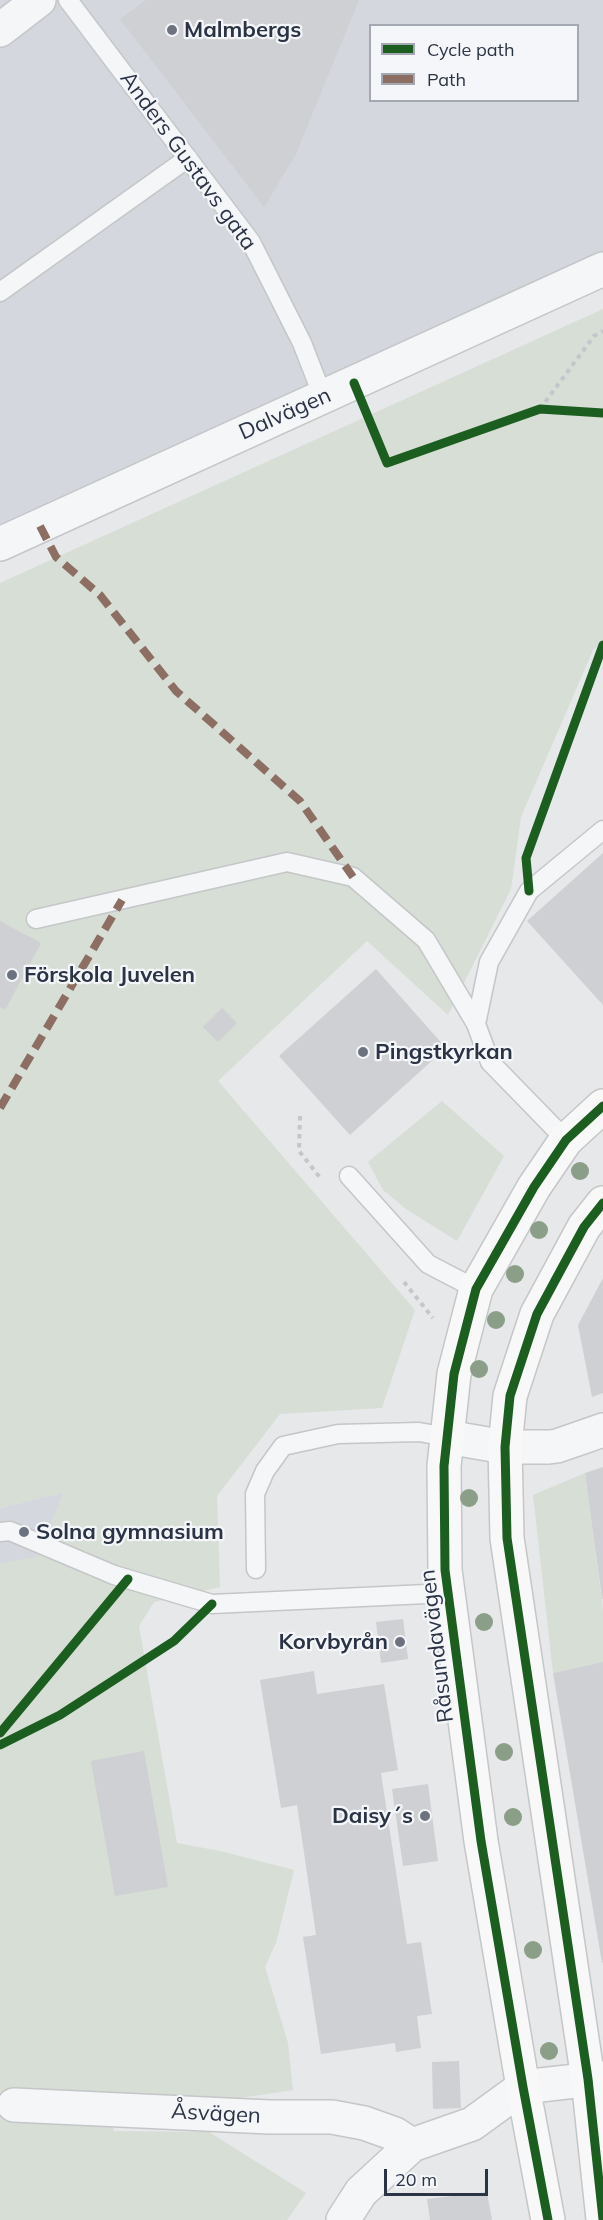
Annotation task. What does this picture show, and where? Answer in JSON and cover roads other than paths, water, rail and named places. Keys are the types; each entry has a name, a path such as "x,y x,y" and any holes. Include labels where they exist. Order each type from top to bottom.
{"street":[{"path":"0,30 39,0"},
{"name":"Dalvägen","path":"0,544 603,269"},
{"name":"Råsundavägen","path":"548,2220 523,2087 482,1841 445,1570 447,1437 454,1374 476,1289 534,1187 566,1140 603,1106"},
{"path":"603,1203 584,1227 537,1314 510,1396 505,1447 507,1539 595,2079 603,2219"},
{"path":"447,1437 505,1447 557,1446 603,1430"},
{"path":"344,2220 361,2192 412,2145 472,2124 523,2087 595,2079"},
{"name":"Åsvägen","path":"14,2105 270,2117 332,2117 364,2123 395,2134 412,2145"}],"lane":[{"name":"Anders Gustavs gata","path":"68,0 251,242 302,343 323,397"},
{"path":"0,292 188,158"},
{"path":"476,1024 489,962 529,891 603,830"},
{"path":"36,920 287,862 353,877 426,940 476,1024 490,1062 566,1140"},
{"path":"349,1176 428,1264 476,1289"},
{"path":"256,1569 255,1494 265,1471 283,1446 338,1434 419,1432 447,1437"},
{"path":"0,1532 10,1531 114,1575 212,1604 448,1593"}],"place":[{"name":"Malmbergs","path":"172,30"},
{"name":"Förskola Juvelen","path":"12,975"},
{"name":"Pingstkyrkan","path":"363,1052"},
{"name":"Solna gymnasium","path":"24,1532"},
{"name":"Korvbyrån","path":"400,1642"},
{"name":"Daisy´s","path":"425,1816"}]}
